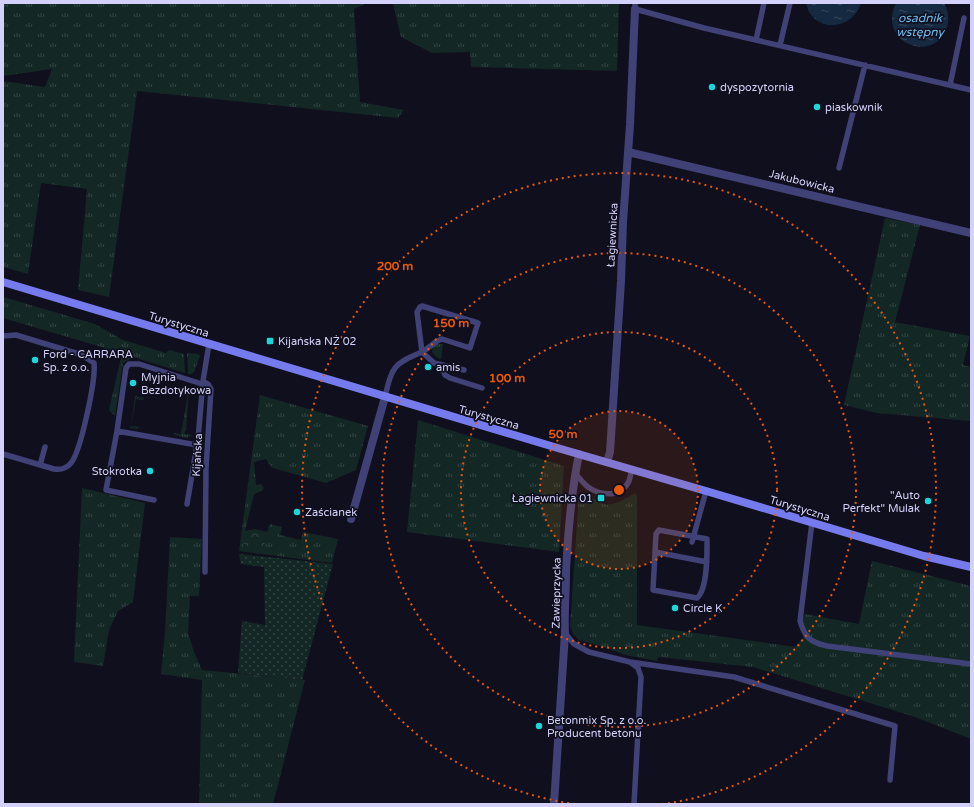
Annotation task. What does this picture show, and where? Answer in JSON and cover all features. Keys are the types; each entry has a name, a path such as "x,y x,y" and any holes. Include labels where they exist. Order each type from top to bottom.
{"main road":[{"name":"Turystyczna","path":"3,282 385,397 930,558 971,568"}],"street":[{"name":"Łagiewnicka","path":"607,462 610,452 635,6"},
{"name":"Jakubowicka","path":"628,152 971,234"},
{"path":"352,519 385,397"},
{"name":"Zawieprzycka","path":"565,633 564,618 568,532 575,473 579,454"},
{"path":"554,804 565,633"}],"lane":[{"path":"756,40 764,3"},
{"path":"780,45 790,3"},
{"path":"635,6 704,28 971,90"},
{"path":"950,85 964,18"},
{"path":"839,168 864,65"},
{"path":"385,397 390,376 395,366 400,362 422,352 437,341 442,340 470,348 478,323 425,307 420,307 418,312 422,352 434,363 464,370"},
{"path":"3,336 16,335 82,355 94,363 95,370 90,403 74,458 71,463 65,468 59,470 3,454"},
{"path":"187,504 197,445 202,382 209,344"},
{"path":"154,500 106,490 117,431 126,368 129,364 139,364 202,382"},
{"path":"441,365 445,375 450,378 482,388"},
{"name":"Kijańska","path":"202,382 208,384 211,389 206,468 206,572"},
{"path":"117,431 197,445"},
{"path":"40,465 45,448"},
{"path":"575,473 595,491 603,494 614,494 624,488 628,482 632,469"},
{"path":"692,539 706,491"},
{"path":"812,522 800,621 805,635 815,644 971,664"},
{"path":"659,530 692,539 707,539 708,562 702,591 697,598 653,590 656,534 659,530"},
{"path":"655,552 675,553 708,562"},
{"name":"Zawieprzycka","path":"565,633 574,644 589,652 630,662 734,677 895,726 890,780"},
{"path":"630,662 638,668 641,677 634,804"}],"green space":[{"path":"3,3 367,3 354,9 360,102 404,110 398,118 137,91 109,297 78,290 87,189 41,183 28,274 3,267 3,81 45,87 52,69 3,76"},
{"path":"393,3 619,3 617,71 471,67 470,52 432,53 401,37"},
{"path":"885,218 920,225 895,322 970,336 963,365 971,367 971,421 877,413 844,405"},
{"path":"3,297 95,324 123,340 166,353 169,350 184,354 185,373 133,357 123,363 115,416 109,410 122,353 3,318"},
{"path":"437,344 443,344 441,359 436,357 432,352 433,347"},
{"path":"187,353 198,354 200,356 194,372 191,374 188,374"},
{"path":"189,388 186,431 184,434 193,435 187,438 174,435 174,433 181,434"},
{"path":"260,395 368,426 356,470 326,483 273,468 266,459 254,462 256,485 261,484 264,488 262,491 254,494 245,531 255,529 267,532 270,524 282,527 280,535 301,540 303,532 338,539 332,563 239,551"},
{"path":"135,396 144,398 143,400 136,399 131,426"},
{"path":"418,420 564,466 559,552 407,532"},
{"path":"131,426 139,427 138,429 129,428"},
{"path":"82,488 145,503 133,602 118,611 109,630 103,666 74,662"},
{"path":"579,493 607,505 619,502 635,493 637,496 637,625 796,647 805,635 800,621 805,614 859,624 872,561 971,586 971,739 915,717 753,667 658,657 657,661 625,655 579,640 573,634 570,626"},
{"path":"255,530 267,533 263,550 243,547 245,532"},
{"path":"170,537 202,539 199,596 190,596 188,633 202,670 305,680 273,804 199,804 202,680 161,674"},
{"path":"239,554 333,564 302,680 238,673 242,621 265,625 264,567 241,564"}],"water":[{"path":"806,3 861,3 856,13 849,19 841,24 832,25 824,24 816,20 810,13"},
{"name":"osadnik wstępny","path":"896,3 944,3 948,21 947,27 941,39 931,45 920,47 910,44 900,38 894,29 892,17"}],"place":[{"name":"dyspozytornia","path":"712,87"},
{"name":"piaskownik","path":"817,107"},
{"name":"Kijańska NŻ 02","path":"270,341"},
{"name":"Ford - CARRARA Sp. z o.o.","path":"35,360"},
{"name":"amis","path":"428,367"},
{"name":"Myjnia Bezdotykowa","path":"133,383"},
{"name":"Stokrotka","path":"150,471"},
{"name":"Łagiewnicka 01","path":"601,498"},
{"name":"\"Auto Perfekt\" Mulak","path":"928,501"},
{"name":"Zaścianek","path":"297,512"},
{"name":"Circle K","path":"675,608"},
{"name":"Betonmix Sp. z o.o. Producent betonu","path":"539,726"}]}
